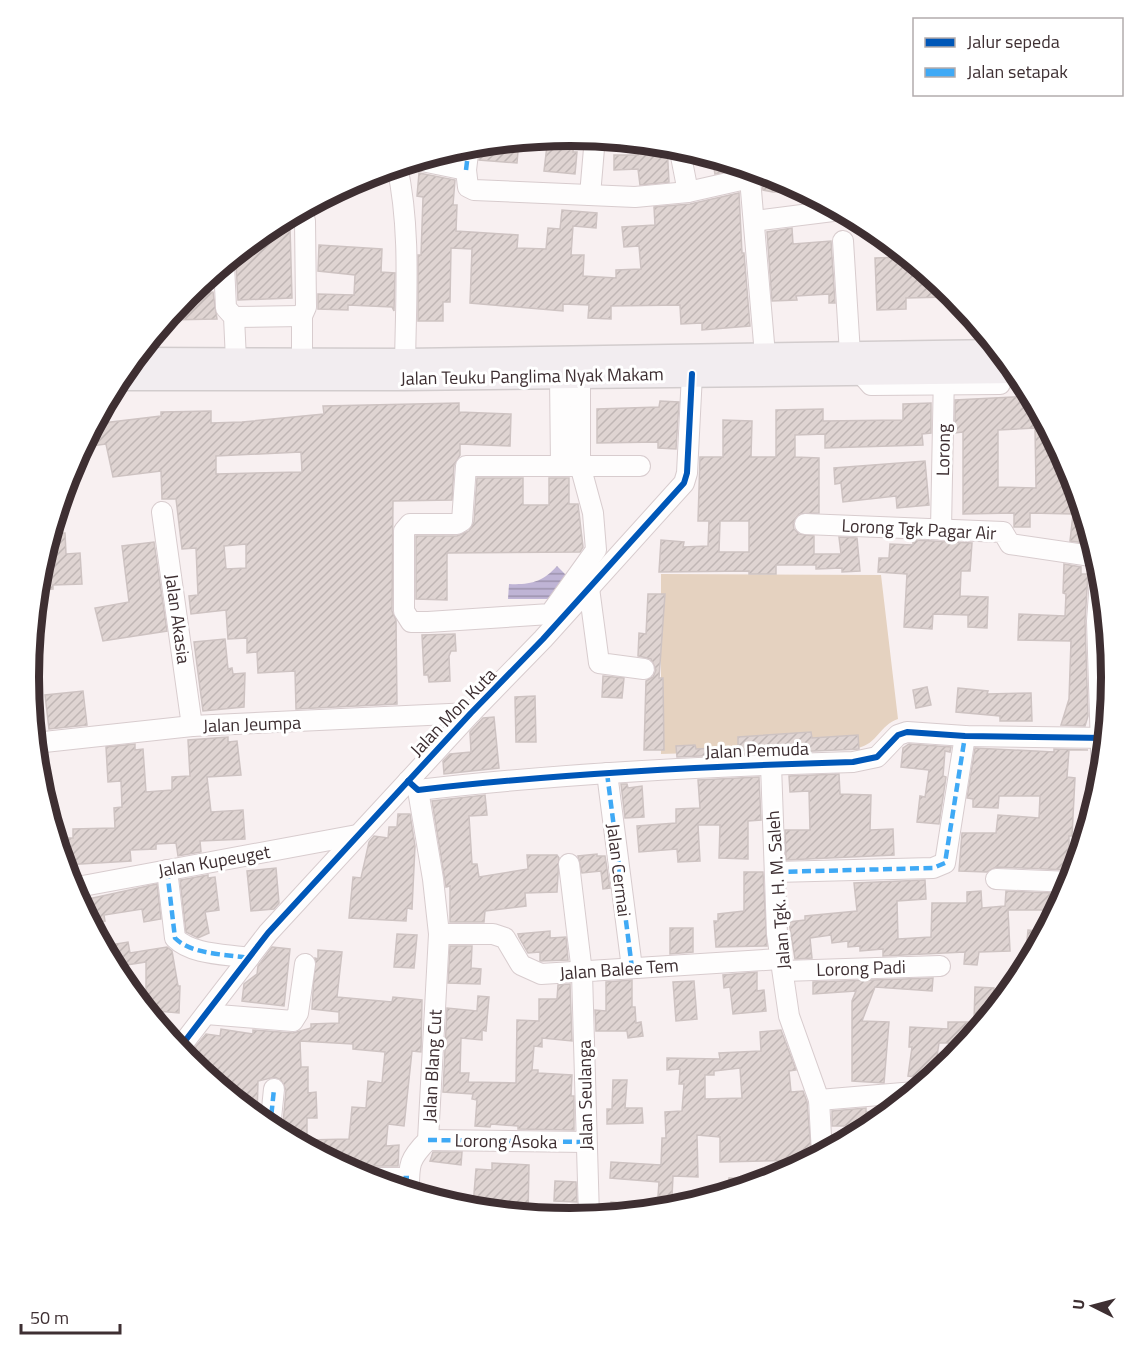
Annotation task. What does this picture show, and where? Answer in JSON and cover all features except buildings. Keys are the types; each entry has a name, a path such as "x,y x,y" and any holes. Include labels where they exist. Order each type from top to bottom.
{"main road":[{"name":"Jalan Teuku Panglima Nyak Makam","path":"578,371 765,356 857,364"},
{"name":"Jalan Teuku Panglima Nyak Makam","path":"132,378 405,370 692,374 994,356"},
{"name":"Jalan Teuku Panglima Nyak Makam","path":"903,363 944,378 995,358"},
{"name":"Jalan Teuku Panglima Nyak Makam","path":"144,360 302,360 405,370"}],"street":[{"path":"590,195 593,147"},
{"path":"468,156 466,170 468,187 474,190 635,197 688,192 743,175"},
{"path":"681,158 688,192"},
{"path":"435,164 466,170"},
{"path":"398,175 405,223 405,370"},
{"path":"749,177 765,356"},
{"path":"754,220 826,212"},
{"path":"302,219 304,221 306,307 302,316 302,360"},
{"path":"843,241 857,364 864,377 871,386 944,378"},
{"path":"224,273 226,308 234,317 236,360"},
{"path":"234,317 302,316"},
{"path":"578,371 571,466 594,513 596,550 550,614 428,622 411,622 406,618 404,611 404,531 410,524 457,524 462,520 466,466 571,466 640,466"},
{"name":"Jalan Mon Kuta","path":"185,1042 249,958 357,835 413,785 471,713 684,483 687,472 692,374"},
{"name":"Lorong","path":"941,529 944,378"},
{"name":"Jalan Akasia","path":"162,512 192,726"},
{"name":"Lorong Tgk Pagar Air","path":"805,524 1003,532 1010,544 1088,556"},
{"path":"589,588 599,663 644,669"},
{"path":"1098,613 1101,704"},
{"name":"Jalan Jeumpa","path":"44,742 192,726 471,713"},
{"name":"Jalan Pemuda","path":"413,785 870,760 877,758 888,744 903,733 1098,738"},
{"path":"775,872 933,868 945,863 965,736"},
{"name":"Jalan Tgk. H. M. Saleh","path":"771,765 775,872 782,965 789,1016 819,1100 822,1145"},
{"name":"Jalan Cermai","path":"607,773 632,968"},
{"name":"Jalan Blang Cut","path":"409,1183 409,1164 428,1140 439,934 434,879 413,785"},
{"name":"Jalan Kupeuget","path":"82,886 357,835"},
{"name":"Jalan Seulanga","path":"569,864 582,973 588,1207"},
{"path":"167,870 175,938 183,946 193,949 249,958"},
{"path":"996,879 1061,882"},
{"name":"Jalan Balee Tem","path":"439,934 493,934 505,938 521,965 541,974 632,968 782,965"},
{"path":"206,1014 294,1022 298,1013 305,964"},
{"name":"Lorong Padi","path":"782,965 940,966"},
{"path":"271,1116 274,1089"},
{"path":"819,1100 901,1093"},
{"name":"Lorong Asoka","path":"428,1140 585,1142"}],"shaded area":[{"path":"557,566 568,577 548,599 508,599 509,584 536,581 547,576"},
{"path":"661,574 881,575 898,719 887,726 870,743 858,748 661,754"}],"marked path":[{"path":"466,170 468,156"},
{"path":"775,872 933,868 945,863 965,736"},
{"path":"607,773 632,968"},
{"path":"167,870 175,938 182,944 200,951 249,958"},
{"path":"271,1116 274,1089"},
{"path":"428,1140 585,1142"},
{"path":"394,1178 409,1178"}],"cycle path":[{"path":"184,1042 268,933 471,713 543,639 684,483 687,473 692,374"},
{"path":"408,781 418,790 636,771 853,762 877,757 898,735 907,732 965,736 1098,738"}]}
